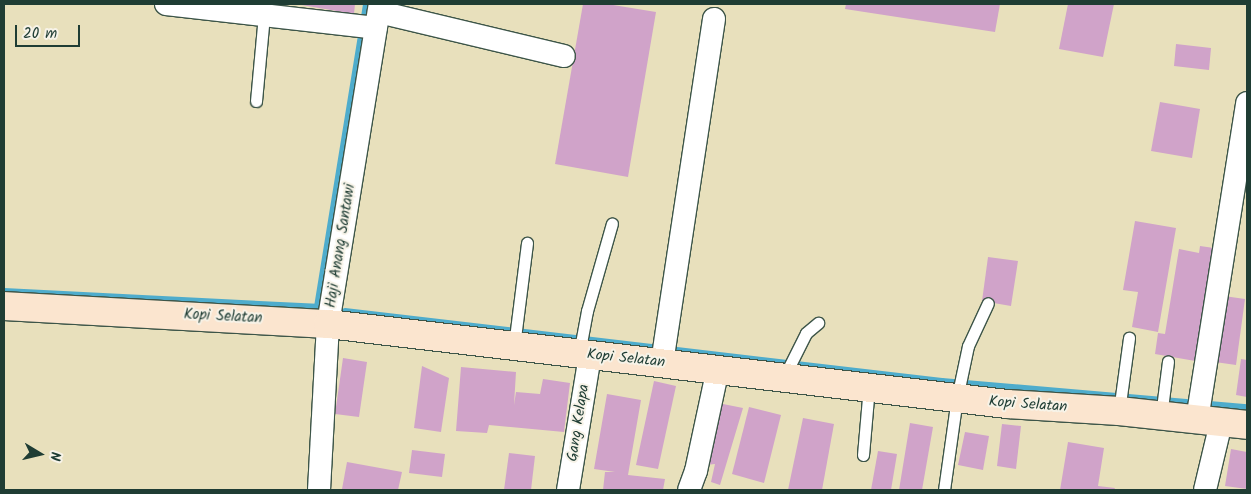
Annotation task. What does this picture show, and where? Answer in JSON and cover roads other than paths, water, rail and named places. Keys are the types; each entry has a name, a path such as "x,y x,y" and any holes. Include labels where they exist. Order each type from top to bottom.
{"street":[{"path":"166,4 264,15 371,19 564,56"},
{"name":"Haji Anang Santawi","path":"319,490 328,324 371,19"},
{"path":"662,358 714,19"},
{"path":"1205,490 1222,423 1247,103"},
{"name":"Kopi Selatan","path":"4,306 328,324 584,354 662,358 784,377 1006,404 1120,411 1222,423"},
{"name":"Gang Kelapa","path":"568,490 584,354"},
{"path":"690,490 696,471 718,368"}],"lane":[{"path":"256,101 264,15"},
{"path":"584,354 587,311 612,223"},
{"path":"514,346 527,243"},
{"path":"944,490 957,398 968,346 988,303"},
{"path":"784,377 806,333 818,323"},
{"path":"1120,411 1129,338"},
{"path":"1160,416 1168,361"},
{"path":"863,455 869,387"}],"waterway":[{"path":"4,291 317,307 366,4"},
{"path":"345,311 942,381 1247,407"}]}
